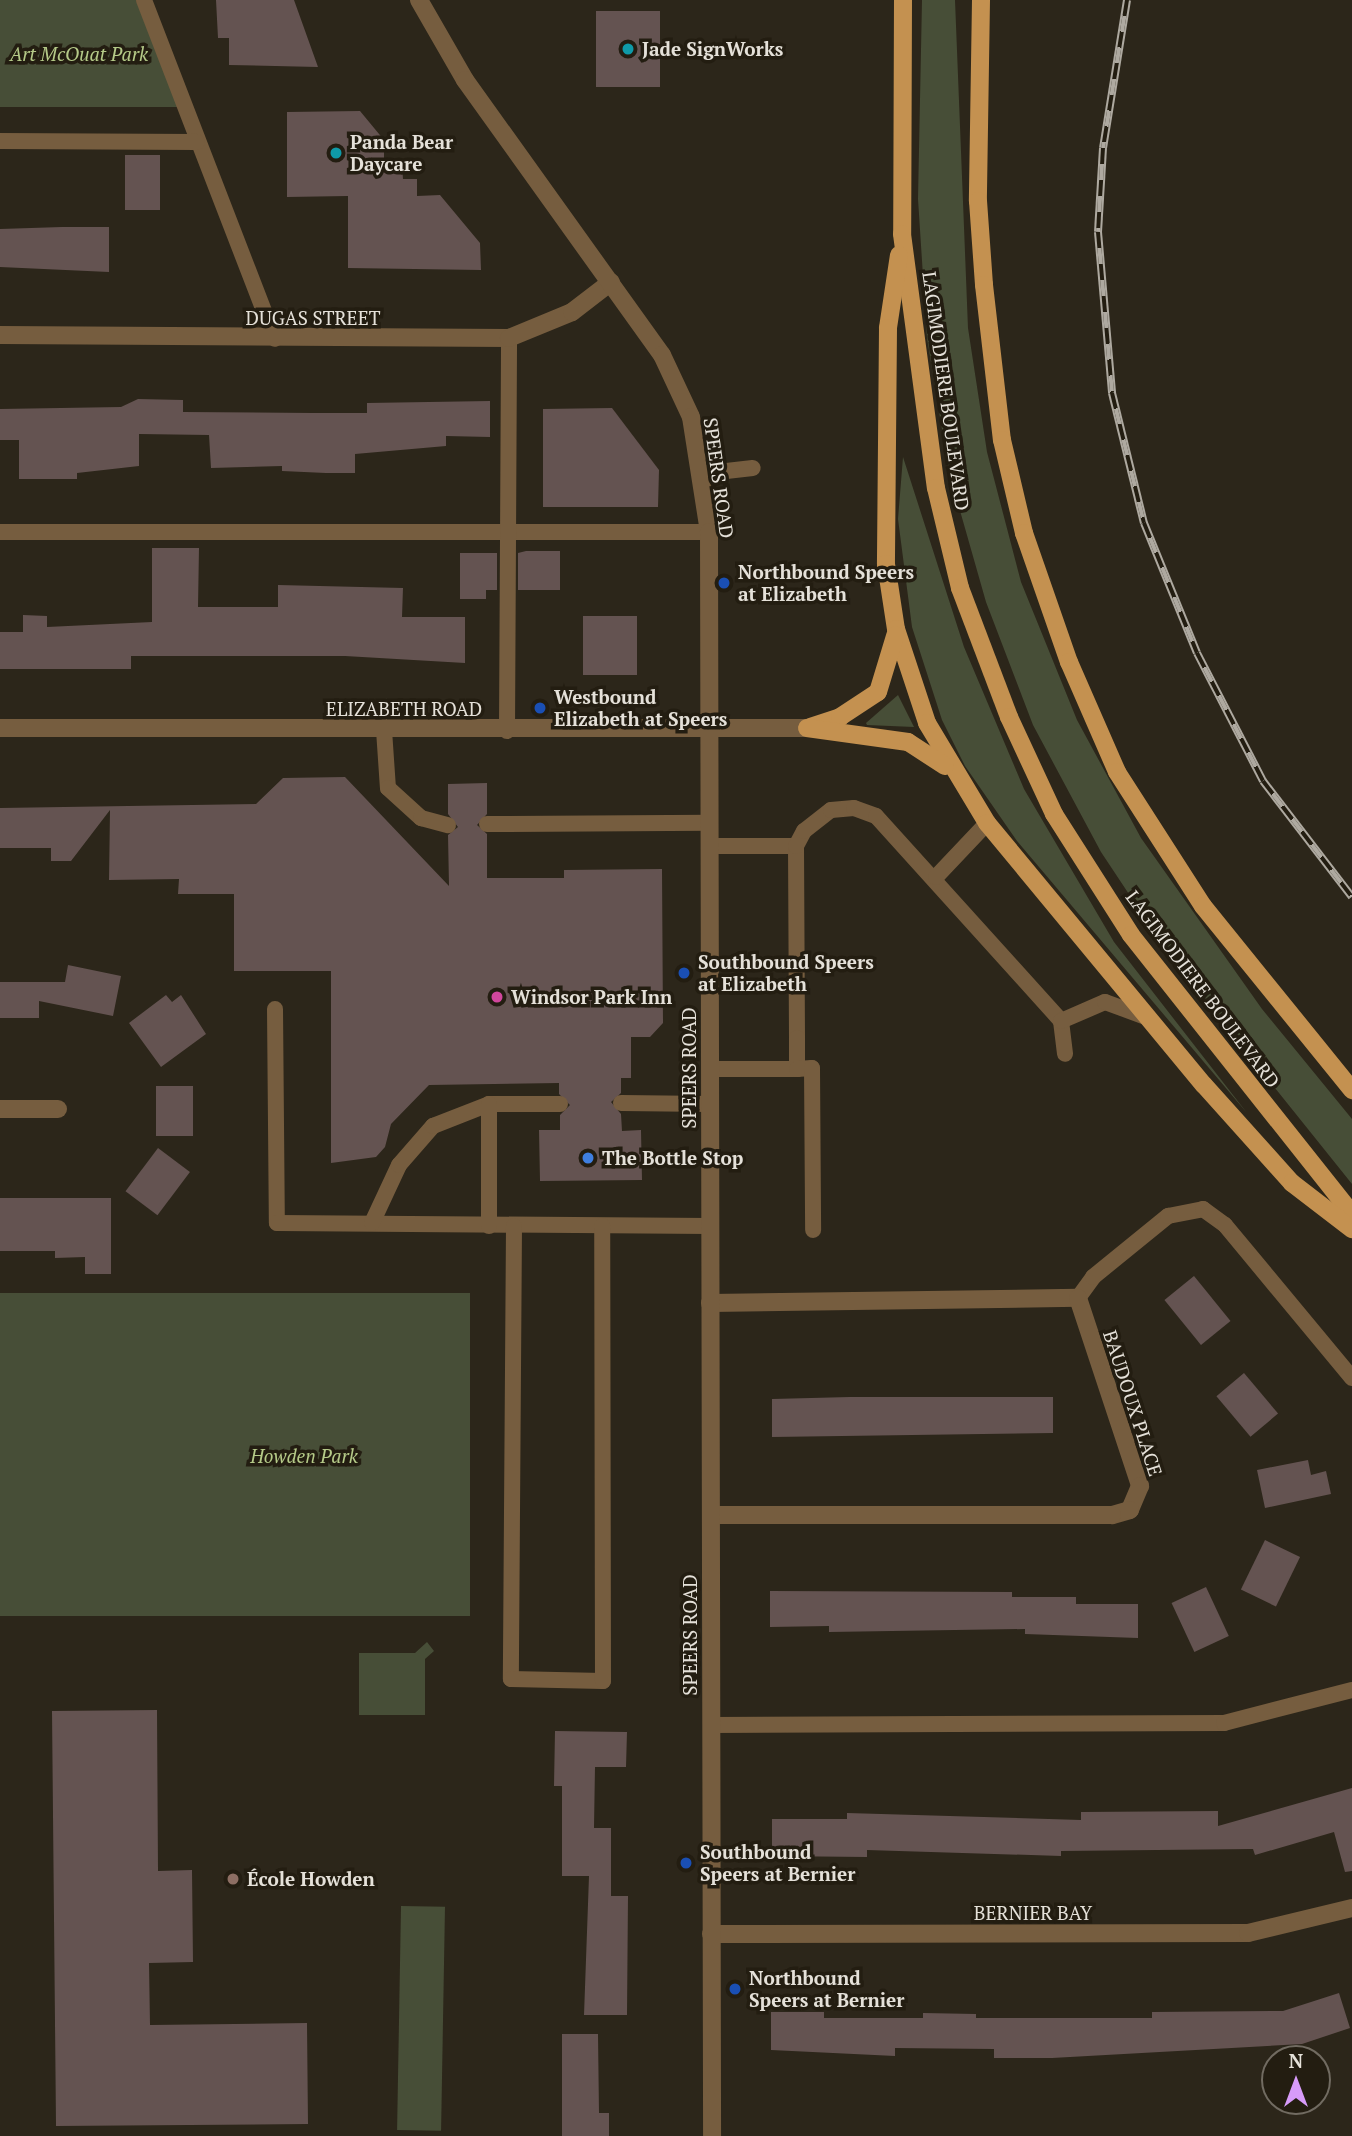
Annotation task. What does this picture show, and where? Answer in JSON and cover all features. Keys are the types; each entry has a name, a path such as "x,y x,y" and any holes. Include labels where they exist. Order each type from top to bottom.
{"main road":[{"name":"LAGIMODIERE BOULEVARD","path":"903,0 902,234 936,488 960,588 1009,717 1054,814 1131,935 1352,1214"},
{"path":"981,0 978,201 984,285 1002,440 1024,533 1069,662 1117,772 1203,905 1352,1090"},
{"path":"902,234 888,328 883,510 897,629 927,723 957,778 987,823 1149,1018 1292,1183 1352,1229"},
{"path":"807,728 840,717 878,692 897,629"},
{"path":"807,728 908,742 931,752 957,778"}],"street":[{"name":"SPEERS ROAD","path":"419,0 465,80 611,282 674,380 691,417 709,532 712,2136"},
{"name":"DUGAS STREET","path":"0,335 275,339 509,338 572,312 611,282"},
{"name":"ELIZABETH ROAD","path":"0,728 507,731 807,728"},
{"path":"0,1109 58,1109"},
{"path":"710,1303 1078,1298"},
{"name":"BAUDOUX PLACE","path":"711,1515 1112,1515 1130,1510 1140,1486 1078,1298"},
{"name":"BERNIER BAY","path":"712,1934 1248,1933 1352,1908"}],"lane":[{"path":"144,0 275,339"},
{"path":"0,141 197,142"},
{"path":"507,731 509,338"},
{"path":"700,474 753,468"},
{"path":"0,532 709,532"},
{"path":"384,730 388,788 421,818 448,825"},
{"path":"797,1069 796,846 804,831 831,810 867,810 936,877 1061,1021 1065,1054"},
{"path":"487,824 710,823"},
{"path":"936,877 987,823"},
{"path":"710,846 796,846"},
{"path":"1061,1021 1105,1002 1149,1018"},
{"path":"275,1009 277,1223 710,1226"},
{"path":"710,1069 813,1069 813,1230"},
{"path":"621,1103 710,1104"},
{"path":"372,1223 399,1164 433,1126 489,1104 559,1104"},
{"path":"489,1104 489,1226"},
{"path":"1078,1298 1093,1277 1168,1216 1203,1209 1225,1225 1352,1378"},
{"path":"513,1226 511,1679 603,1681 601,1226"},
{"path":"710,1725 1224,1723 1352,1690"}],"green space":[{"name":"Art McOuat Park","path":"0,0 136,0 178,107 0,107"},
{"path":"922,0 955,0 968,328 987,452 1021,582 1077,720 1141,838 1262,1009 1352,1119 1352,1184 1174,962 1101,852 1033,725 986,602 949,472 927,338 918,199"},
{"path":"903,457 964,647 1024,789 1114,942 1247,1113 1017,841 965,766 942,720 912,627 898,519"},
{"path":"898,695 914,727 867,725 866,723"},
{"name":"Howden Park","path":"0,1293 470,1293 470,1616 0,1616"},
{"path":"427,1642 434,1651 425,1659 425,1715 359,1715 359,1653 415,1653"},
{"path":"401,1906 445,1907 441,2131 397,2130"}],"building":[{"path":"216,0 294,0 318,67 229,65 229,38 218,38"},
{"name":"Jade SignWorks","path":"596,11 660,11 660,87 596,87"},
{"path":"360,111 384,140 384,166 402,166 403,179 417,179 417,196 440,195 480,243 481,270 348,268 348,196 287,197 287,112"},
{"path":"125,155 160,155 160,210 125,210"},
{"path":"109,227 109,272 0,267 0,229"},
{"path":"138,399 183,400 183,412 313,413 367,413 367,403 490,401 490,437 446,436 446,446 355,454 355,473 326,473 282,471 282,466 211,468 209,435 139,434 139,466 77,473 77,479 19,479 19,440 0,440 0,409 121,407"},
{"path":"612,408 659,470 658,507 543,507 543,409"},
{"path":"152,548 199,548 198,607 278,607 278,585 403,588 402,617 465,617 465,663 345,656 131,656 131,669 0,669 0,632 23,632 23,615 47,616 47,627 152,622"},
{"path":"560,551 560,590 518,590 518,553"},
{"path":"460,553 497,553 497,590 486,590 486,599 460,599"},
{"path":"583,616 637,616 637,675 583,675"},
{"name":"Windsor Park Inn","path":"345,777 449,886 448,835 458,827 448,814 448,784 487,783 487,814 477,825 487,834 487,878 564,878 564,870 662,869 663,1023 650,1037 631,1037 631,1078 621,1078 621,1093 611,1102 621,1114 622,1131 641,1130 642,1180 540,1181 539,1130 560,1130 560,1115 570,1105 559,1094 559,1083 429,1085 391,1124 385,1147 376,1157 331,1163 331,971 234,971 234,894 178,894 179,879 109,880 110,810 71,861 51,861 51,848 0,848 0,808 256,804 283,778"},
{"path":"68,965 121,976 113,1016 39,1001 39,1018 0,1018 0,982 65,982"},
{"path":"166,995 172,1002 181,995 206,1034 161,1067 129,1023"},
{"path":"156,1086 193,1086 193,1136 156,1136"},
{"path":"158,1148 190,1172 157,1215 126,1191"},
{"path":"0,1198 111,1198 111,1274 85,1274 85,1257 55,1258 55,1251 0,1251"},
{"path":"1194,1276 1231,1321 1201,1345 1164,1300"},
{"path":"1244,1373 1278,1414 1250,1437 1216,1396"},
{"path":"1053,1397 1053,1433 772,1437 772,1399"},
{"path":"1308,1460 1311,1475 1326,1471 1331,1494 1265,1508 1257,1470"},
{"path":"1265,1540 1300,1557 1276,1607 1241,1589"},
{"path":"1206,1587 1229,1636 1194,1652 1172,1603"},
{"path":"770,1591 1012,1592 1012,1597 1076,1597 1076,1604 1138,1604 1138,1638 1025,1634 1025,1629 829,1632 829,1626 770,1627"},
{"path":"157,1710 158,1871 192,1870 193,1962 149,1963 150,2025 307,2023 308,2124 56,2126 52,1711"},
{"path":"555,1731 627,1732 626,1767 595,1767 594,1828 611,1828 611,1896 628,1896 627,2015 584,2015 589,1876 562,1876 562,1786 554,1786"},
{"path":"1352,1788 1352,1871 1345,1872 1334,1832 1255,1855 1253,1849 1061,1851 1061,1856 867,1850 867,1857 772,1856 772,1819 847,1819 847,1813 1081,1820 1081,1812 1218,1811 1218,1826"},
{"path":"1339,1993 1350,2028 1302,2044 1052,2058 994,2058 994,2049 895,2048 895,2056 771,2050 771,2012 824,2012 824,2018 923,2018 923,2013 976,2014 976,2018 1152,2018 1152,2012 1283,2011"},
{"path":"562,2034 598,2034 599,2113 609,2113 609,2136 562,2136"}],"railway":[{"path":"1127,0 1103,148 1098,232 1112,393 1144,523 1197,653 1263,781 1352,897"}],"place":[{"name":"Jade SignWorks","path":"628,49"},
{"name":"Panda Bear Daycare","path":"336,153"},
{"name":"Northbound Speers at Elizabeth","path":"724,583"},
{"name":"Westbound Elizabeth at Speers","path":"540,708"},
{"name":"Southbound Speers at Elizabeth","path":"684,973"},
{"name":"Windsor Park Inn","path":"497,997"},
{"name":"The Bottle Stop","path":"588,1158"},
{"name":"Southbound Speers at Bernier","path":"686,1863"},
{"name":"École Howden","path":"233,1879"},
{"name":"Northbound Speers at Bernier","path":"735,1989"}]}
